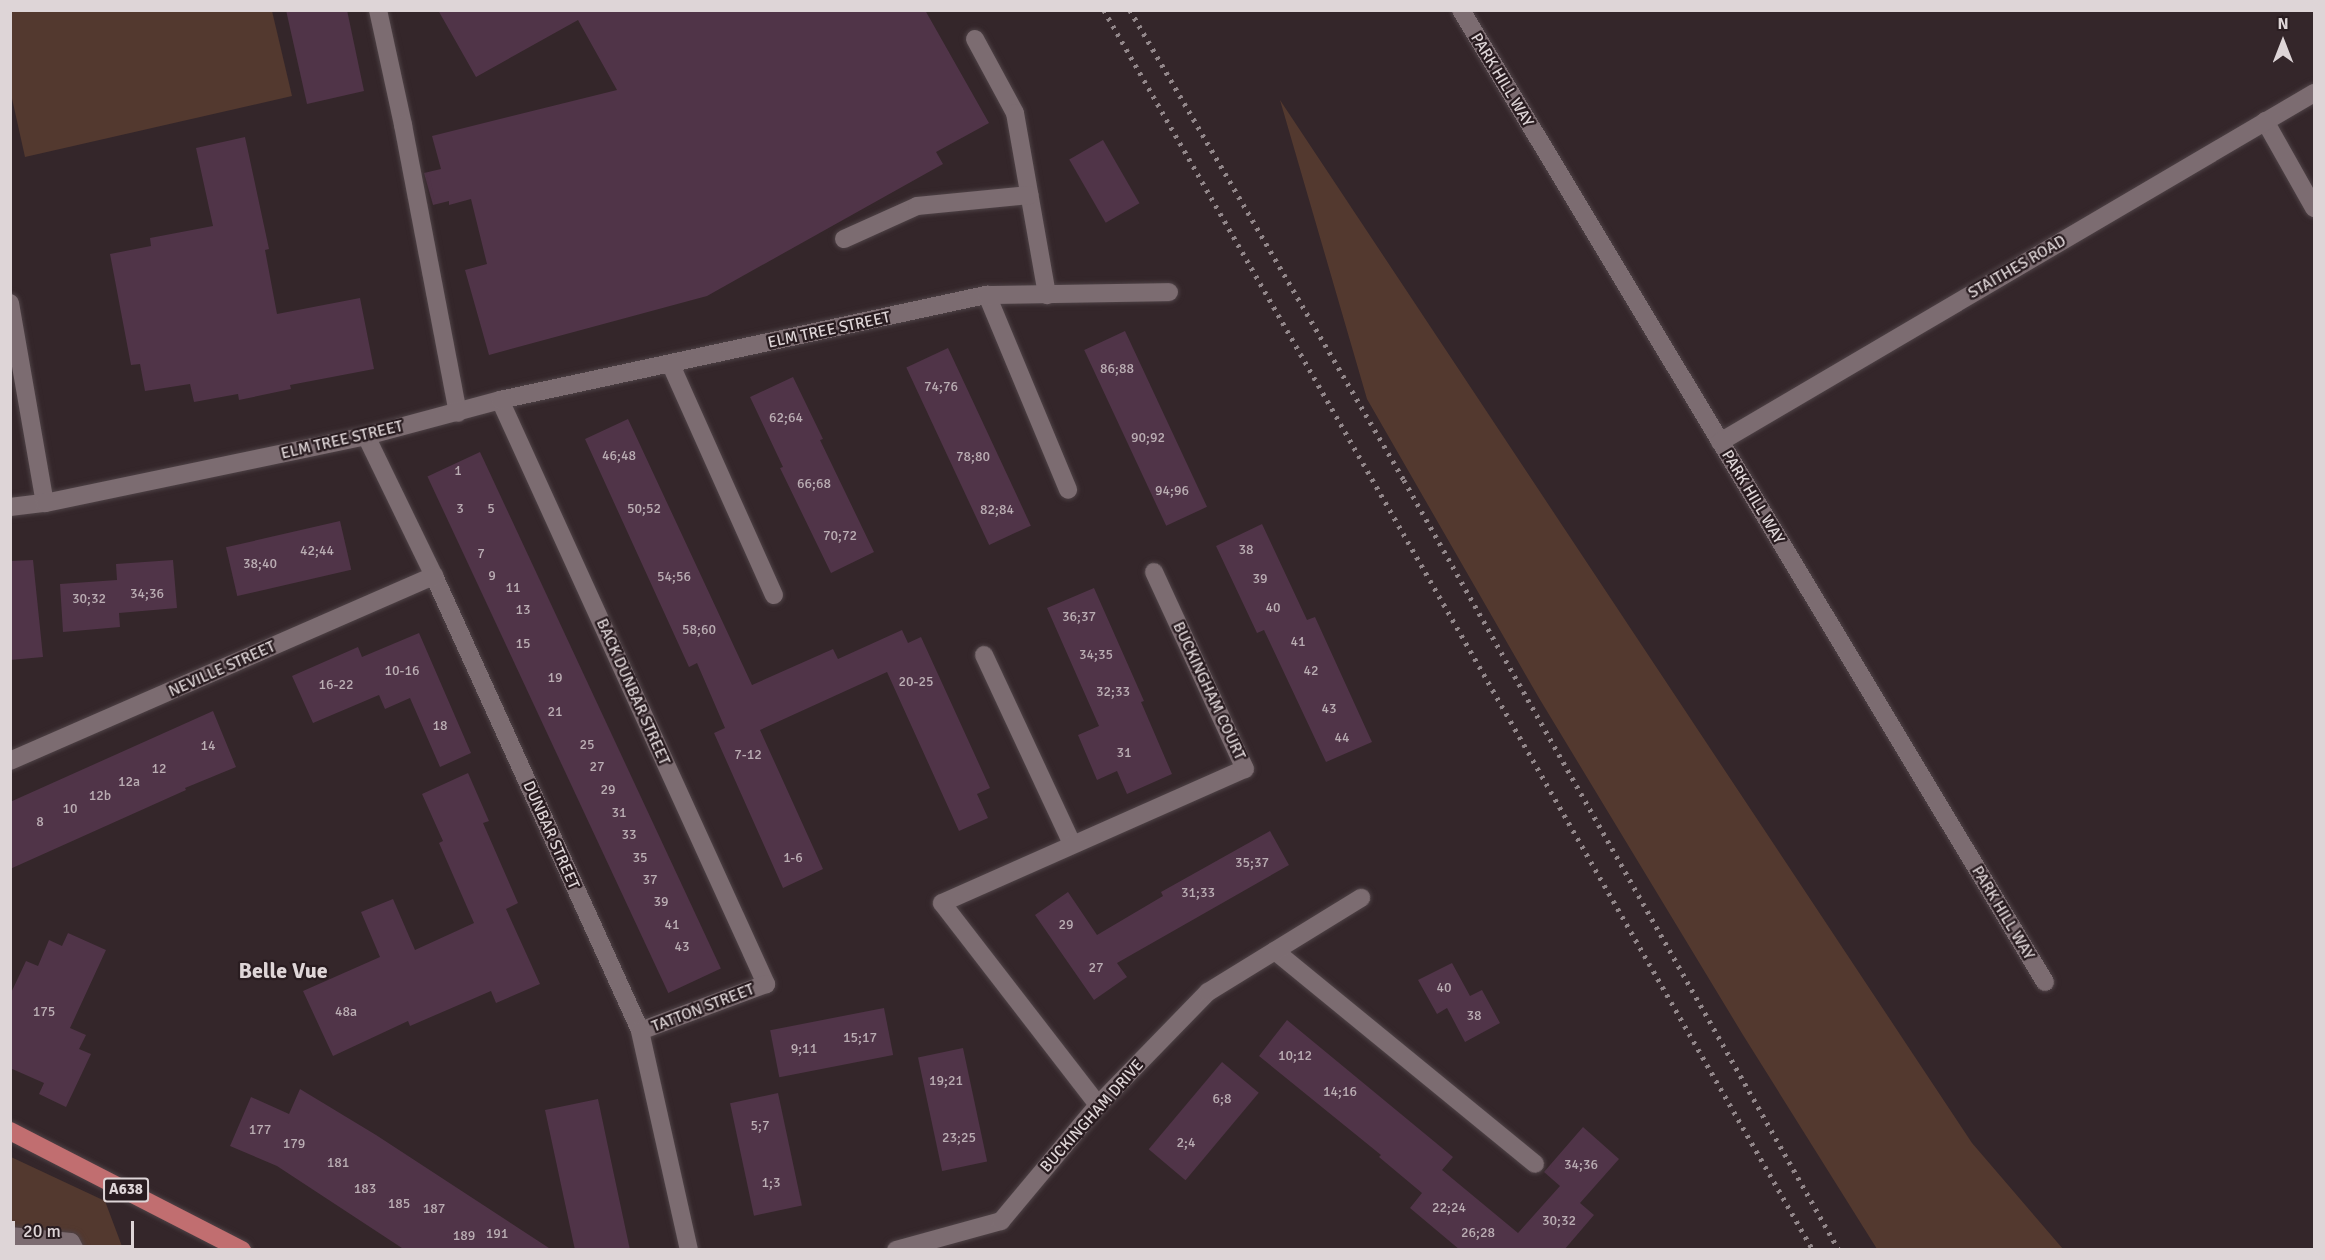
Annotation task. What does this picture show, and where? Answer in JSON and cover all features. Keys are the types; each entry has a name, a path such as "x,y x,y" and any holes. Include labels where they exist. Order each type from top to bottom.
{"highway":[{"name":"A638","path":"10,1131 242,1250"}],"street":[{"path":"378,10 404,125 458,412"},
{"name":"PARK HILL WAY","path":"1461,10 2045,982"},
{"path":"975,39 1015,113 1047,295"},
{"name":"STAITHES ROAD","path":"1720,442 2314,93"},
{"path":"2265,121 2314,208"},
{"path":"844,239 917,206 1029,195"},
{"name":"ELM TREE STREET","path":"10,507 45,502 366,436 500,400 671,365 987,295 1169,292"},
{"path":"987,295 1068,490"},
{"path":"10,303 45,502"},
{"path":"671,365 774,595"},
{"name":"BACK DUNBAR STREET","path":"500,400 766,984"},
{"name":"DUNBAR STREET","path":"366,436 434,576 640,1031 689,1250"},
{"name":"BUCKINGHAM COURT","path":"1098,1105 942,903 1245,769 1154,572"},
{"name":"NEVILLE STREET","path":"10,761 434,576"},
{"path":"984,655 1072,844"},
{"name":"BUCKINGHAM DRIVE","path":"896,1250 1001,1221 1098,1105 1208,992 1361,898"},
{"path":"1275,951 1535,1164"},
{"name":"TATTON STREET","path":"640,1031 766,984"},
{"path":"10,1236 71,1242 75,1250"}],"shaded area":[{"path":"10,11 272,11 292,96 25,157 11,94"},
{"path":"1280,100 1972,1143 2063,1249 1877,1249 1743,1035 1539,698 1367,399"},
{"path":"11,1157 105,1201 123,1249 11,1250"}],"building":[{"path":"286,10 347,10 364,91 307,104"},
{"path":"438,10 925,10 989,123 936,152 943,164 707,296 489,355 465,270 487,264 471,199 449,205 449,201 433,205 424,173 441,169 432,136 617,90 578,20 476,77"},
{"path":"245,137 269,249 265,250 277,314 360,298 374,369 290,385 291,389 239,400 238,394 194,402 190,384 145,391 140,364 131,365 110,254 151,246 150,238 213,226 196,148"},
{"path":"1103,140 1140,203 1106,223 1069,160"},
{"path":"1125,331 1207,507 1166,526 1084,350"},
{"path":"948,348 1031,526 989,545 906,367"},
{"path":"793,377 823,439 820,440 874,552 831,573 780,468 783,467 750,397"},
{"path":"628,419 752,685 833,649 838,659 902,630 908,643 921,637 990,788 977,794 988,818 959,831 887,672 760,730 823,869 783,888 714,733 725,728 697,663 689,667 585,439"},
{"path":"480,452 721,969 668,993 427,477"},
{"path":"340,521 351,570 237,596 226,547"},
{"path":"1262,524 1307,620 1315,617 1372,742 1326,762 1264,630 1257,633 1216,546"},
{"path":"33,560 43,657 10,660 10,561"},
{"path":"173,560 177,608 119,613 120,627 63,632 60,584 117,580 116,564"},
{"path":"1094,588 1144,701 1141,702 1172,774 1127,794 1117,771 1097,780 1078,735 1099,726 1047,608"},
{"path":"419,633 471,753 440,767 410,698 385,709 379,695 313,723 292,676 358,647 362,657"},
{"path":"213,711 236,767 185,788 186,790 10,869 10,802"},
{"path":"468,773 489,821 483,823 518,903 506,909 540,984 496,1003 491,991 410,1026 408,1021 333,1056 303,991 380,957 361,912 393,899 415,950 474,923 439,843 443,841 422,794"},
{"path":"1270,831 1289,865 1117,963 1127,977 1094,1000 1035,915 1068,892 1097,935 1163,896 1161,892"},
{"path":"68,933 106,950 70,1028 86,1035 79,1049 91,1054 66,1107 39,1094 44,1083 10,1068 10,995 26,961 38,966 49,940 62,946"},
{"path":"1452,963 1470,996 1482,990 1500,1023 1465,1042 1447,1008 1437,1014 1418,980"},
{"path":"884,1008 893,1055 779,1077 770,1030"},
{"path":"1287,1020 1453,1157 1442,1170 1518,1233 1560,1186 1544,1172 1583,1127 1619,1159 1580,1203 1594,1215 1564,1250 1460,1250 1410,1208 1422,1193 1379,1157 1381,1155 1259,1056"},
{"path":"963,1048 987,1161 942,1171 918,1058"},
{"path":"1222,1062 1259,1093 1185,1180 1149,1149"},
{"path":"300,1089 376,1135 552,1250 405,1250 277,1166 230,1146 251,1097 289,1114"},
{"path":"778,1093 802,1205 754,1216 730,1103"},
{"path":"598,1099 630,1250 575,1250 545,1110"}],"railway":[{"path":"1104,10 1813,1250"},
{"path":"1130,10 1404,480 1839,1250"}],"district":[{"name":"Belle Vue","path":"283,971"}]}
